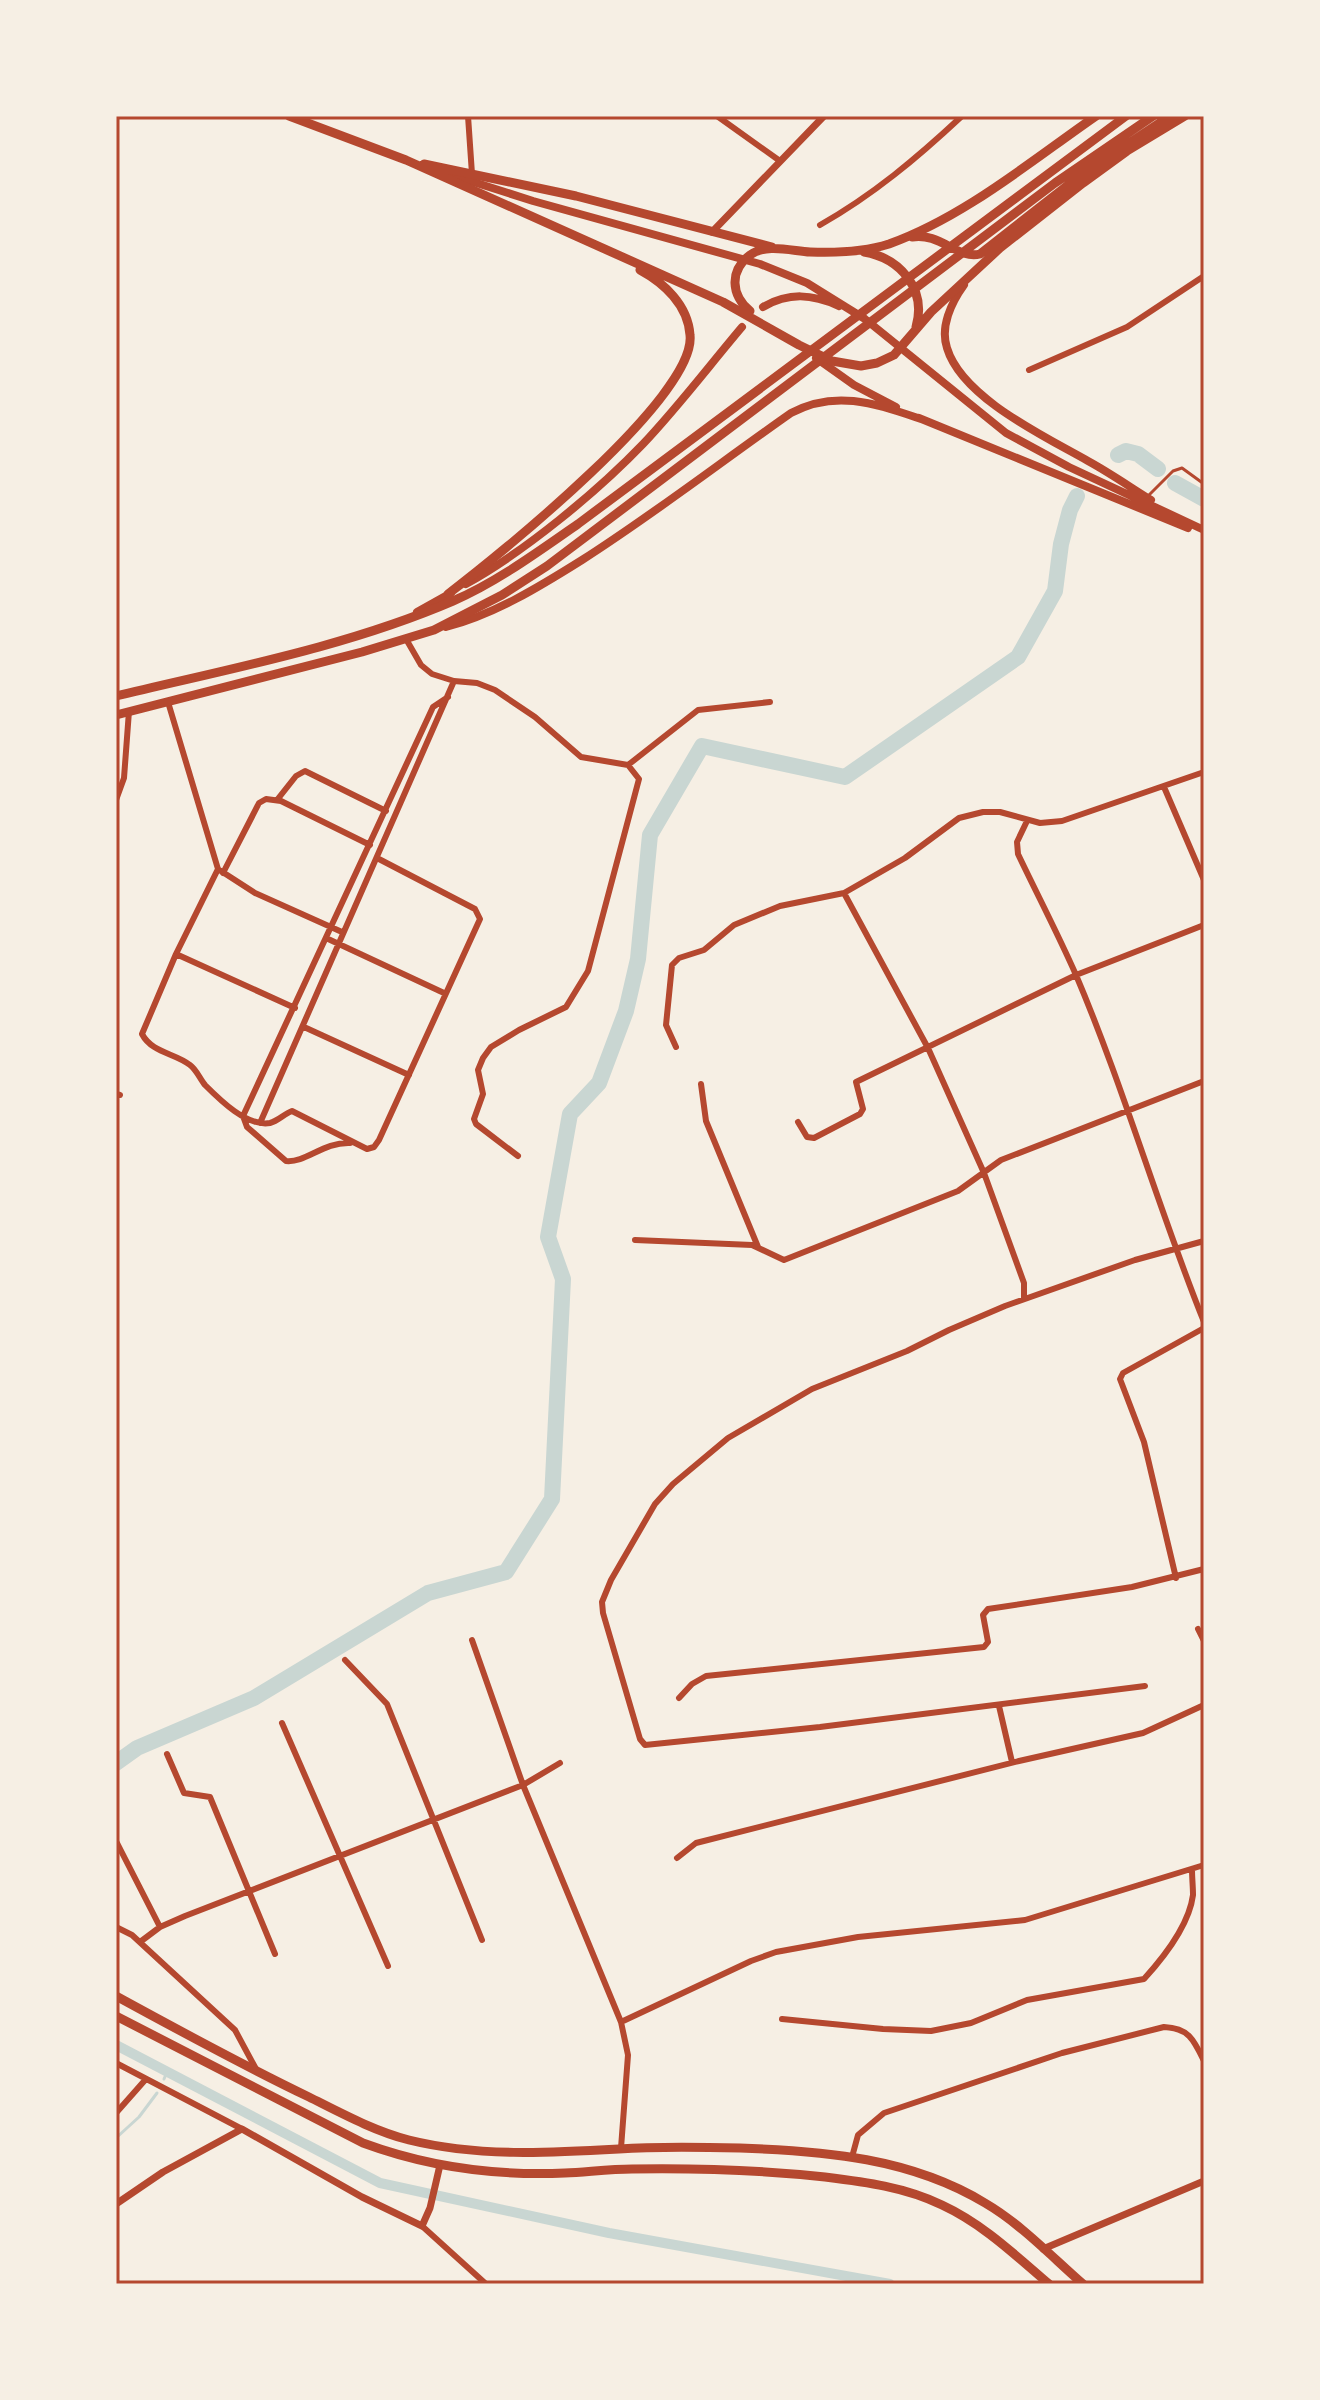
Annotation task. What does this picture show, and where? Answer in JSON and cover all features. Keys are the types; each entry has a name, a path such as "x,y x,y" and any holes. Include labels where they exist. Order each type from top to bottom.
{"main road":[{"path":"289,116 406,160 533,201 760,264 827,293 890,339 1006,433 1145,499"},
{"path":"406,160 576,196 783,249 856,251 873,249 901,239 969,203 1096,116"},
{"path":"116,696 276,657 395,622 456,600 578,524 1126,116"},
{"path":"434,630 502,595 588,536 1055,183 1153,116"},
{"path":"901,239 926,236 970,255 980,254 1077,178 1170,116"},
{"path":"799,345 832,361 861,366 894,355 974,272 1083,183 1127,151 1185,116"},
{"path":"406,160 740,310 799,345 854,385 921,419 1204,532"},
{"path":"448,594 527,531 602,461 659,400 685,363 691,336 685,315 675,299 649,275 598,246"},
{"path":"764,324 744,306 735,291 738,268 760,250 783,249"},
{"path":"856,251 888,260 910,281 919,297 920,307 913,334"},
{"path":"974,272 956,295 945,324 947,348 955,366 972,385 1017,421 1204,532"},
{"path":"763,307 790,296 813,296 839,306 890,339"},
{"path":"395,622 506,559 611,475 644,442 742,327"},
{"path":"116,715 406,639 490,612 555,577 808,404 826,399 859,402 921,419"},
{"path":"116,1996 257,2072 357,2121 408,2140 487,2152 561,2153 621,2148 777,2150 852,2157 903,2167 940,2180 985,2203 1083,2284"},
{"path":"116,2016 363,2143 440,2165 494,2173 733,2170 869,2183 923,2196 966,2218 989,2233 1049,2284"},
{"path":"1067,2271 1070,2279 1067,2284"}],"street":[{"path":"468,116 472,174"},
{"path":"717,116 780,161"},
{"path":"712,232 824,116"},
{"path":"820,225 857,204 901,171 962,116"},
{"path":"1029,370 1127,327 1204,276"},
{"path":"406,639 421,665 432,674 495,690 535,717 581,757 628,765 639,779 588,971 566,1007 491,1047 478,1070 483,1094 474,1119 476,1124 518,1156"},
{"path":"260,1123 454,681"},
{"path":"355,1144 332,1144 294,1162 286,1161 247,1127 243,1116 433,707 448,697"},
{"path":"168,702 221,871 255,893 342,932"},
{"path":"628,765 698,710 770,702"},
{"path":"116,800 124,778 129,711"},
{"path":"277,800 296,776 305,771 386,811"},
{"path":"676,1047 666,1025 675,961 704,950 734,925 780,906 844,893 905,858 959,818 983,812 1000,812 1027,821 1062,821 1204,772"},
{"path":"1164,787 1204,880"},
{"path":"370,845 277,800 267,798 259,803 176,954 142,1034 145,1040 163,1053 191,1065 204,1084 243,1116 260,1123 273,1123 292,1111 355,1144 367,1149 374,1147 480,919 478,912 377,858"},
{"path":"1027,821 1017,842 1018,854 1076,975 1204,1325 1123,1373 1120,1379 1144,1442 1176,1578"},
{"path":"844,893 928,1048 984,1173 1024,1283 1024,1299"},
{"path":"798,1122 807,1137 814,1138 860,1114 863,1109 856,1082 1076,975 1204,925"},
{"path":"326,938 444,993"},
{"path":"176,954 295,1008"},
{"path":"304,1027 409,1075"},
{"path":"635,1240 758,1247 784,1260 958,1191 1001,1160 1204,1081"},
{"path":"701,1084 706,1121 758,1247"},
{"path":"1145,1686 999,1706 645,1745 640,1739 602,1602 611,1580 655,1504 673,1484 728,1438 812,1389 907,1351 949,1330 1024,1299 1174,1247 1204,1241"},
{"path":"679,1698 692,1684 706,1676 984,1647 988,1642 983,1615 988,1609 1176,1578 1204,1569"},
{"path":"1198,1629 1204,1641"},
{"path":"472,1640 523,1785 621,2022 628,2055 621,2148"},
{"path":"345,1660 387,1704 482,1940"},
{"path":"677,1858 696,1843 1012,1762 1143,1733 1204,1705"},
{"path":"999,1706 1012,1762"},
{"path":"282,1723 388,1966"},
{"path":"167,1754 184,1793 210,1797 275,1954"},
{"path":"140,1942 160,1927 523,1785 560,1763"},
{"path":"116,1841 160,1927"},
{"path":"621,2022 776,1952 858,1937 1025,1920 1204,1865"},
{"path":"782,2019 931,2031 971,2023 1027,2000 1144,1979 1179,1932 1193,1898 1192,1869"},
{"path":"116,1927 140,1942 235,2030 257,2072"},
{"path":"852,2157 858,2135 884,2113 1062,2053 1164,2027 1176,2027 1193,2037 1204,2061"},
{"path":"116,2063 362,2197 422,2226 486,2284"},
{"path":"116,2113 146,2079"},
{"path":"116,2204 163,2172 242,2129"},
{"path":"422,2226 430,2208 440,2165"},
{"path":"1043,2249 1204,2181"}],"lane":[{"path":"1145,499 1173,471 1182,468 1204,484"}],"waterway":[{"path":"1118,455 1126,451 1138,454 1158,469"},
{"path":"1175,483 1204,499"},
{"path":"116,1763 137,1748 254,1698 428,1593 506,1572 552,1499 563,1279 548,1237 570,1114 599,1083 626,1011 638,959 650,835 702,746 845,777 1018,657 1055,591 1061,544 1077,496"},
{"path":"116,2045 380,2183 609,2233 890,2284"},
{"path":"164,2079 167,2072"},
{"path":"116,2138 139,2117 157,2093"}]}
